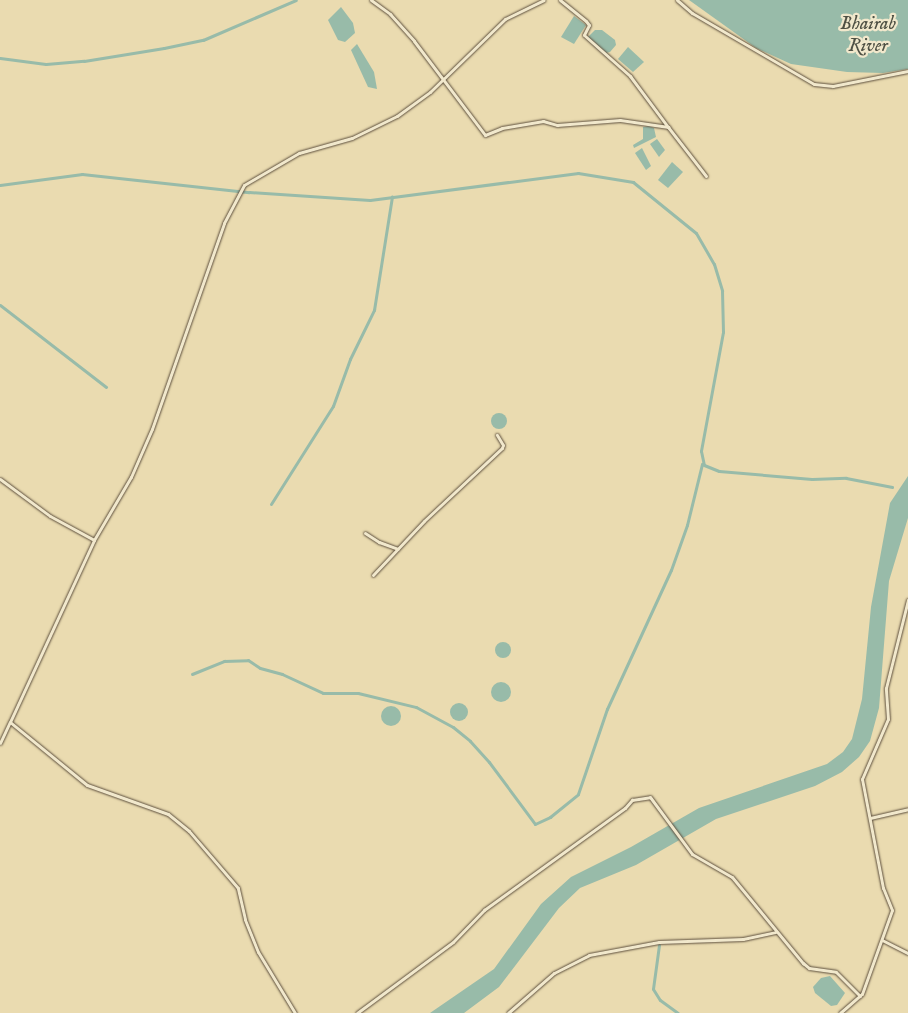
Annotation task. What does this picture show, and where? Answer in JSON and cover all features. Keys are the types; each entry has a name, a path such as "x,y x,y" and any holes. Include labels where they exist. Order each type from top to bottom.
{"street":[{"path":"372,0 390,14 443,79 485,135 502,128 543,121 556,125 620,120 668,127"},
{"path":"0,743 94,540 131,476 152,429 224,223 244,185 299,153 352,138 397,116 443,79 505,19 544,0"},
{"path":"560,0 586,21 589,25 584,35 630,76 706,176"},
{"path":"677,0 692,13 814,84 833,86 908,71"},
{"path":"373,575 502,448 503,445 497,436"},
{"path":"0,479 50,516 94,540"},
{"path":"365,533 379,542 398,549"},
{"path":"840,1013 860,996 892,910 883,888 863,772 888,719 886,688 908,600"},
{"path":"10,722 87,785 168,814 189,830 238,888 245,920 258,952 295,1013"},
{"path":"358,1013 453,942 484,910 625,808 632,800 652,797 668,817 688,849 698,858 732,877 775,932 809,968 836,972 860,996"},
{"path":"870,818 908,809"},
{"path":"508,1013 554,973 589,955 659,942 743,939 775,932"},
{"path":"882,940 908,953"}],"water":[{"name":"Bhairab River","path":"689,0 908,0 908,69 883,73 847,72 791,64 756,48"},
{"path":"341,7 353,23 355,33 345,42 338,40 328,20"},
{"path":"574,16 586,25 574,44 561,37"},
{"path":"595,30 602,30 615,40 616,45 610,52 606,53 588,37"},
{"path":"357,44 374,72 377,89 368,87 351,50"},
{"path":"628,47 644,62 633,72 618,59"},
{"path":"649,126 654,128 656,137 634,148 633,145 643,139 643,127"},
{"path":"657,139 665,150 659,157 650,144"},
{"path":"642,148 651,166 646,170 635,153"},
{"path":"672,162 683,172 668,188 658,180"},
{"path":"496,413 502,413 507,418 505,427 496,429 491,424 491,418"},
{"path":"908,476 908,518 889,581 879,708 870,741 859,757 842,772 815,786 716,819 636,865 580,888 559,908 499,987 464,1013 430,1013 494,969 541,904 571,877 631,847 699,808 827,764 843,752 852,739 862,699 871,607 890,503"},
{"path":"500,642 506,642 511,647 509,656 500,658 495,653 495,647"},
{"path":"501,682 508,685 511,692 508,699 501,702 494,699 491,692 494,685"},
{"path":"455,703 463,703 468,708 466,719 455,721 450,716 450,708"},
{"path":"387,706 395,706 401,712 401,720 395,726 387,726 381,720 381,712"},
{"path":"830,976 845,993 837,1005 831,1006 815,993 813,987 821,978"}],"waterway":[{"path":"0,58 46,64 84,61 164,48 203,40 296,0"},
{"path":"0,185 82,174 249,192 370,200 578,173 633,182 696,233 714,264 722,291 723,332 701,451 704,465 719,471 812,479 846,478 892,487"},
{"path":"271,504 333,406 350,359 374,310 392,196"},
{"path":"0,305 106,387"},
{"path":"192,674 224,661 248,660 260,668 282,674 323,693 358,693 416,707 453,727 470,741 489,762 535,824 550,817 578,794 607,709 671,570 687,525 702,464"},
{"path":"659,945 653,989 660,1000 678,1013"}]}
